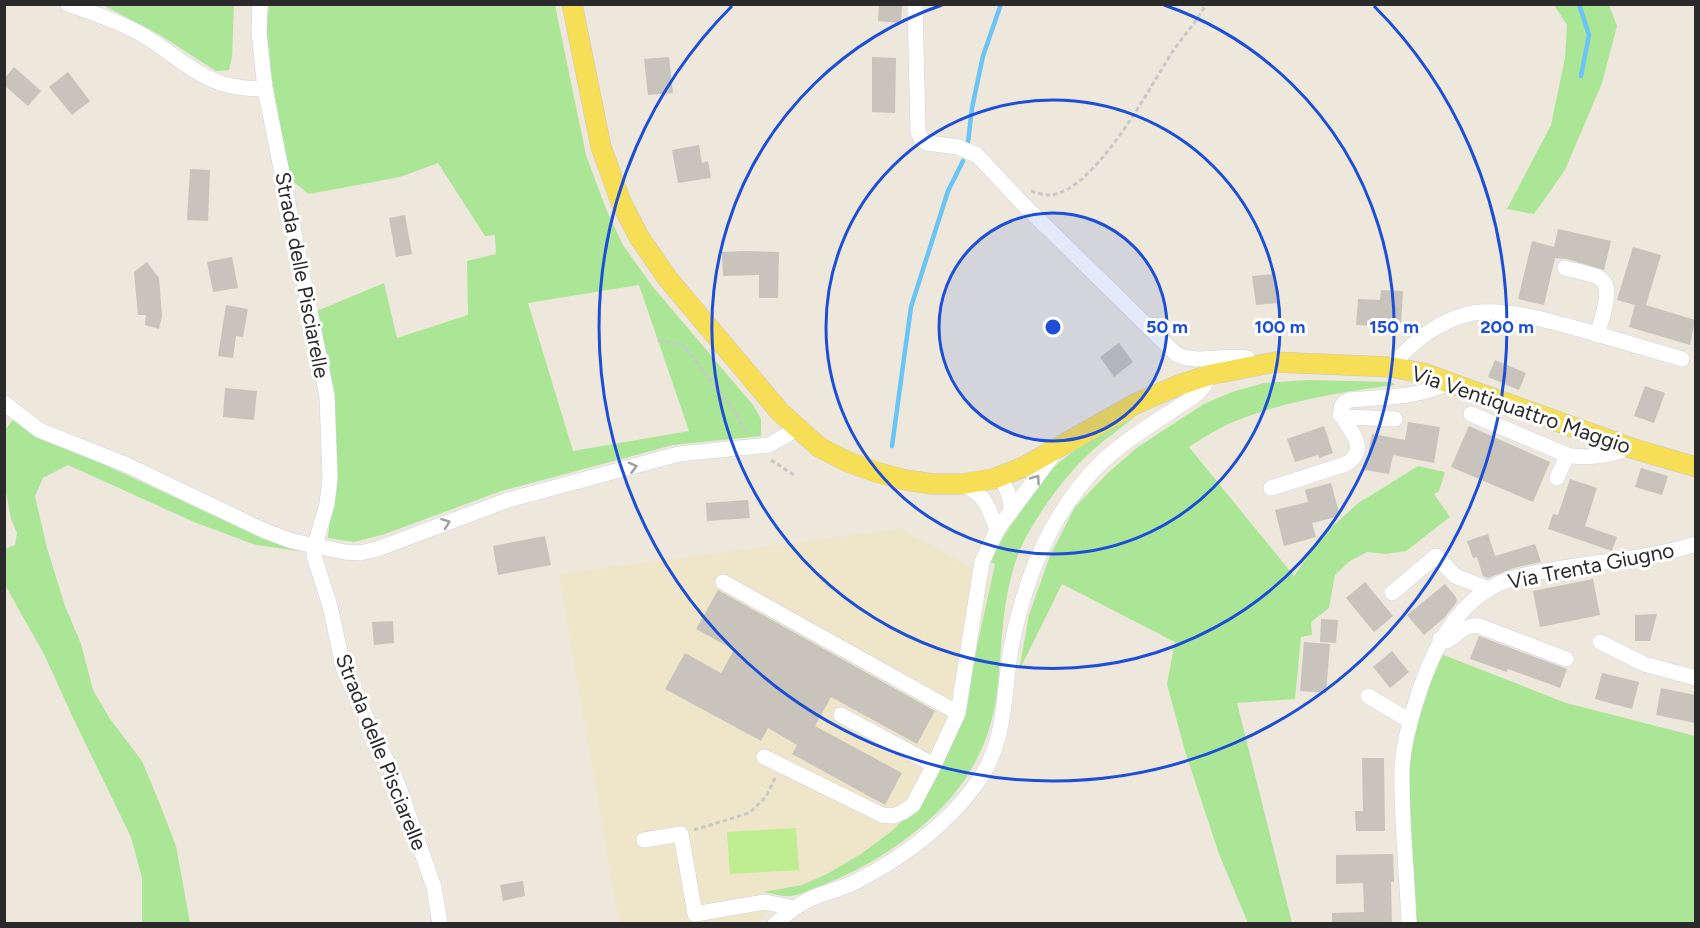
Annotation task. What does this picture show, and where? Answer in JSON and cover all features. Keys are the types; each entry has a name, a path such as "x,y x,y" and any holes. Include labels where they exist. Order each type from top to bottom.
{"main road":[{"name":"Via Ventiquattro Maggio","path":"572,4 602,147 621,202 639,237 668,279 767,397 797,429 819,447 846,461 876,472 933,484 960,484 1000,477 1024,467 1060,445 1160,392 1209,375 1275,362 1307,362 1390,368 1423,373 1631,448 1695,467"}],"street":[{"path":"68,4 116,21 204,76 224,84 265,89"},
{"name":"Strada delle Pisciarelle","path":"260,4 259,32 265,89 327,396 330,478 327,504 314,556 330,606 344,670 406,805 434,887 440,924"},
{"path":"915,4 918,131 921,139 927,143 958,147 978,155 1010,190 1176,354 1186,359 1233,356 1247,358 1252,367"},
{"path":"1565,268 1600,277 1605,282 1606,301 1597,334"},
{"path":"1390,368 1423,336 1448,322 1472,313 1494,312 1544,319 1682,359"},
{"path":"775,924 794,908 811,898 854,883 889,863 925,837 955,811 978,782 997,744 1006,699 1011,649 1023,599 1048,536 1060,513 1074,492 1117,449 1201,391 1209,375"},
{"path":"1271,488 1346,464 1352,460 1357,454 1356,438 1340,415 1342,403 1348,400 1436,390 1450,382"},
{"path":"8,412 39,430 127,465 232,517 292,541 360,553 508,500 679,454 769,445 797,429"},
{"path":"1471,414 1567,455 1580,458 1596,457 1631,448"},
{"path":"1340,415 1395,419"},
{"path":"764,757 882,815 893,816 913,805 958,713 982,562 998,530 1060,445"},
{"path":"1557,478 1567,455"},
{"path":"1000,477 1007,488 1012,504 1011,512"},
{"path":"988,507 1000,477"},
{"path":"960,484 976,491 988,507 998,530"},
{"name":"Via Trenta Giugno","path":"1409,920 1402,768 1410,721 1422,684 1440,639 1453,621 1489,589 1516,577 1695,544"},
{"path":"1392,593 1436,556 1455,576 1489,589"},
{"path":"723,582 958,713"},
{"path":"1440,639 1447,640 1466,626 1471,625 1566,659"},
{"path":"1600,642 1644,664 1695,678"},
{"path":"1368,696 1410,721"},
{"path":"841,715 934,765"},
{"path":"644,840 681,834 695,914 765,902 794,908"}],"path":[{"path":"1010,190 1021,187 1050,195 1068,188 1083,177 1127,126 1181,39 1200,16 1206,4"},
{"path":"658,340 683,345 734,410 752,448 794,475"},
{"path":"681,834 749,813 766,797 781,766"}],"shaded area":[{"path":"901,529 991,579 960,725 923,800 893,830 861,854 827,874 802,885 764,892 767,912 756,923 619,924 559,574"}],"green space":[{"path":"103,5 234,5 232,57 229,70 216,71 160,35"},
{"path":"269,5 555,5 586,155 606,209 623,245 653,287 753,405 761,419 761,436 673,445 501,491 385,534 354,542 328,538 336,452 334,390 317,311 384,283 397,338 468,315 467,261 496,254 495,235 485,236 438,163 400,177 309,194 290,179 265,41","holes":["639,285 689,431 573,451 528,303"]},
{"path":"1554,5 1609,5 1617,26 1602,83 1565,170 1534,214 1507,209 1551,125 1565,58 1567,25"},
{"path":"1309,380 1391,382 1395,385 1333,394 1272,408 1227,424 1189,447 1294,576 1321,537 1357,504 1418,466 1445,472 1439,491 1434,494 1450,517 1406,551 1386,554 1367,552 1350,561 1335,575 1329,608 1311,622 1312,635 1301,637 1295,699 1237,703 1292,923 1248,923 1219,854 1185,751 1167,684 1175,642 1062,584 1019,671 1029,615 1050,556 1075,507 1110,471 1138,447 1204,404 1232,392 1264,383"},
{"path":"15,417 46,441 103,464 251,533 299,551 256,545 194,522 68,465 43,478 35,496 47,548 65,606 81,644 93,690 110,719 142,761 176,846 190,923 142,923 142,878 131,837 44,654 5,585 5,549 15,545 17,533 11,519 5,487 4,431"},
{"path":"1135,417 1083,459 1046,505 1024,541 1016,559 1007,596 997,692 991,721 970,771 955,793 916,831 869,863 831,882 796,895 784,896 763,892 802,885 827,874 861,854 893,830 923,800 960,725 995,564 989,562 1010,526 1052,469 1081,446"},
{"path":"1441,654 1566,703 1695,736 1695,923 1416,924 1410,818 1411,754 1419,715"},
{"path":"796,828 799,870 730,874 727,832"}],"building":[{"path":"879,5 902,6 901,23 878,21"},
{"path":"669,57 673,93 648,95 644,59"},
{"path":"872,57 896,58 895,113 872,112"},
{"path":"14,67 41,91 28,106 4,85 4,79"},
{"path":"68,72 90,101 72,115 49,87"},
{"path":"699,145 702,163 708,161 711,178 678,183 672,150"},
{"path":"190,169 210,170 208,221 187,220"},
{"path":"405,215 412,254 396,257 389,218"},
{"path":"1558,229 1611,241 1604,270 1567,259 1555,258 1544,305 1518,299 1532,241 1554,247"},
{"path":"1633,247 1661,255 1646,305 1695,320 1690,345 1629,327 1635,305 1617,300"},
{"path":"722,252 779,252 778,298 759,298 759,275 723,276"},
{"path":"232,257 238,288 213,292 207,262"},
{"path":"147,262 159,278 162,316 159,329 145,325 146,315 138,315 134,272"},
{"path":"1274,274 1277,303 1256,305 1252,276"},
{"path":"1381,290 1403,291 1401,327 1356,325 1358,299 1380,300"},
{"path":"226,305 248,309 243,337 236,336 233,358 218,356"},
{"path":"1119,343 1133,362 1114,377 1100,357"},
{"path":"1495,360 1526,373 1519,390 1488,377"},
{"path":"1645,386 1665,393 1654,423 1634,416"},
{"path":"225,388 257,391 254,420 223,417"},
{"path":"1408,422 1440,427 1434,463 1393,455 1389,474 1365,470 1372,434 1405,440"},
{"path":"1324,426 1333,453 1295,462 1287,439"},
{"path":"1469,426 1550,462 1533,502 1451,467"},
{"path":"1641,468 1668,476 1662,495 1635,487"},
{"path":"1570,479 1597,488 1585,526 1617,537 1612,551 1548,529 1553,514 1558,515"},
{"path":"1331,483 1340,516 1312,523 1316,537 1284,546 1275,510 1308,502 1305,490"},
{"path":"748,500 750,518 707,521 706,503"},
{"path":"1488,534 1495,556 1535,544 1541,562 1514,568 1488,578 1483,576 1477,557 1473,558 1467,541"},
{"path":"545,536 551,565 498,575 493,546"},
{"path":"1593,579 1600,615 1540,627 1533,591"},
{"path":"1365,582 1393,616 1374,632 1346,598"},
{"path":"1445,584 1456,597 1457,602 1444,618 1424,635 1407,615"},
{"path":"718,590 935,711 917,744 831,697 815,726 902,773 885,805 792,754 797,745 768,728 761,741 665,689 685,653 721,673 734,650 696,629"},
{"path":"1657,614 1650,641 1635,641 1635,615"},
{"path":"1321,619 1338,620 1336,643 1320,642"},
{"path":"393,621 394,643 374,645 372,622"},
{"path":"1479,636 1567,669 1560,688 1508,669 1507,672 1470,659"},
{"path":"1304,642 1330,644 1326,693 1300,691"},
{"path":"1392,651 1409,672 1390,688 1373,667"},
{"path":"1602,673 1639,682 1632,709 1595,699"},
{"path":"1661,688 1695,695 1695,723 1656,715"},
{"path":"1362,758 1384,758 1385,831 1356,831 1355,811 1363,811"},
{"path":"1393,854 1392,924 1332,924 1332,913 1364,912 1363,883 1336,884 1336,855"},
{"path":"523,881 525,896 503,901 500,885"}],"waterway":[{"path":"968,142 972,108 983,56 1001,4"},
{"path":"1579,4 1589,35 1581,76"},
{"path":"892,446 911,307 948,191 963,161"}]}
